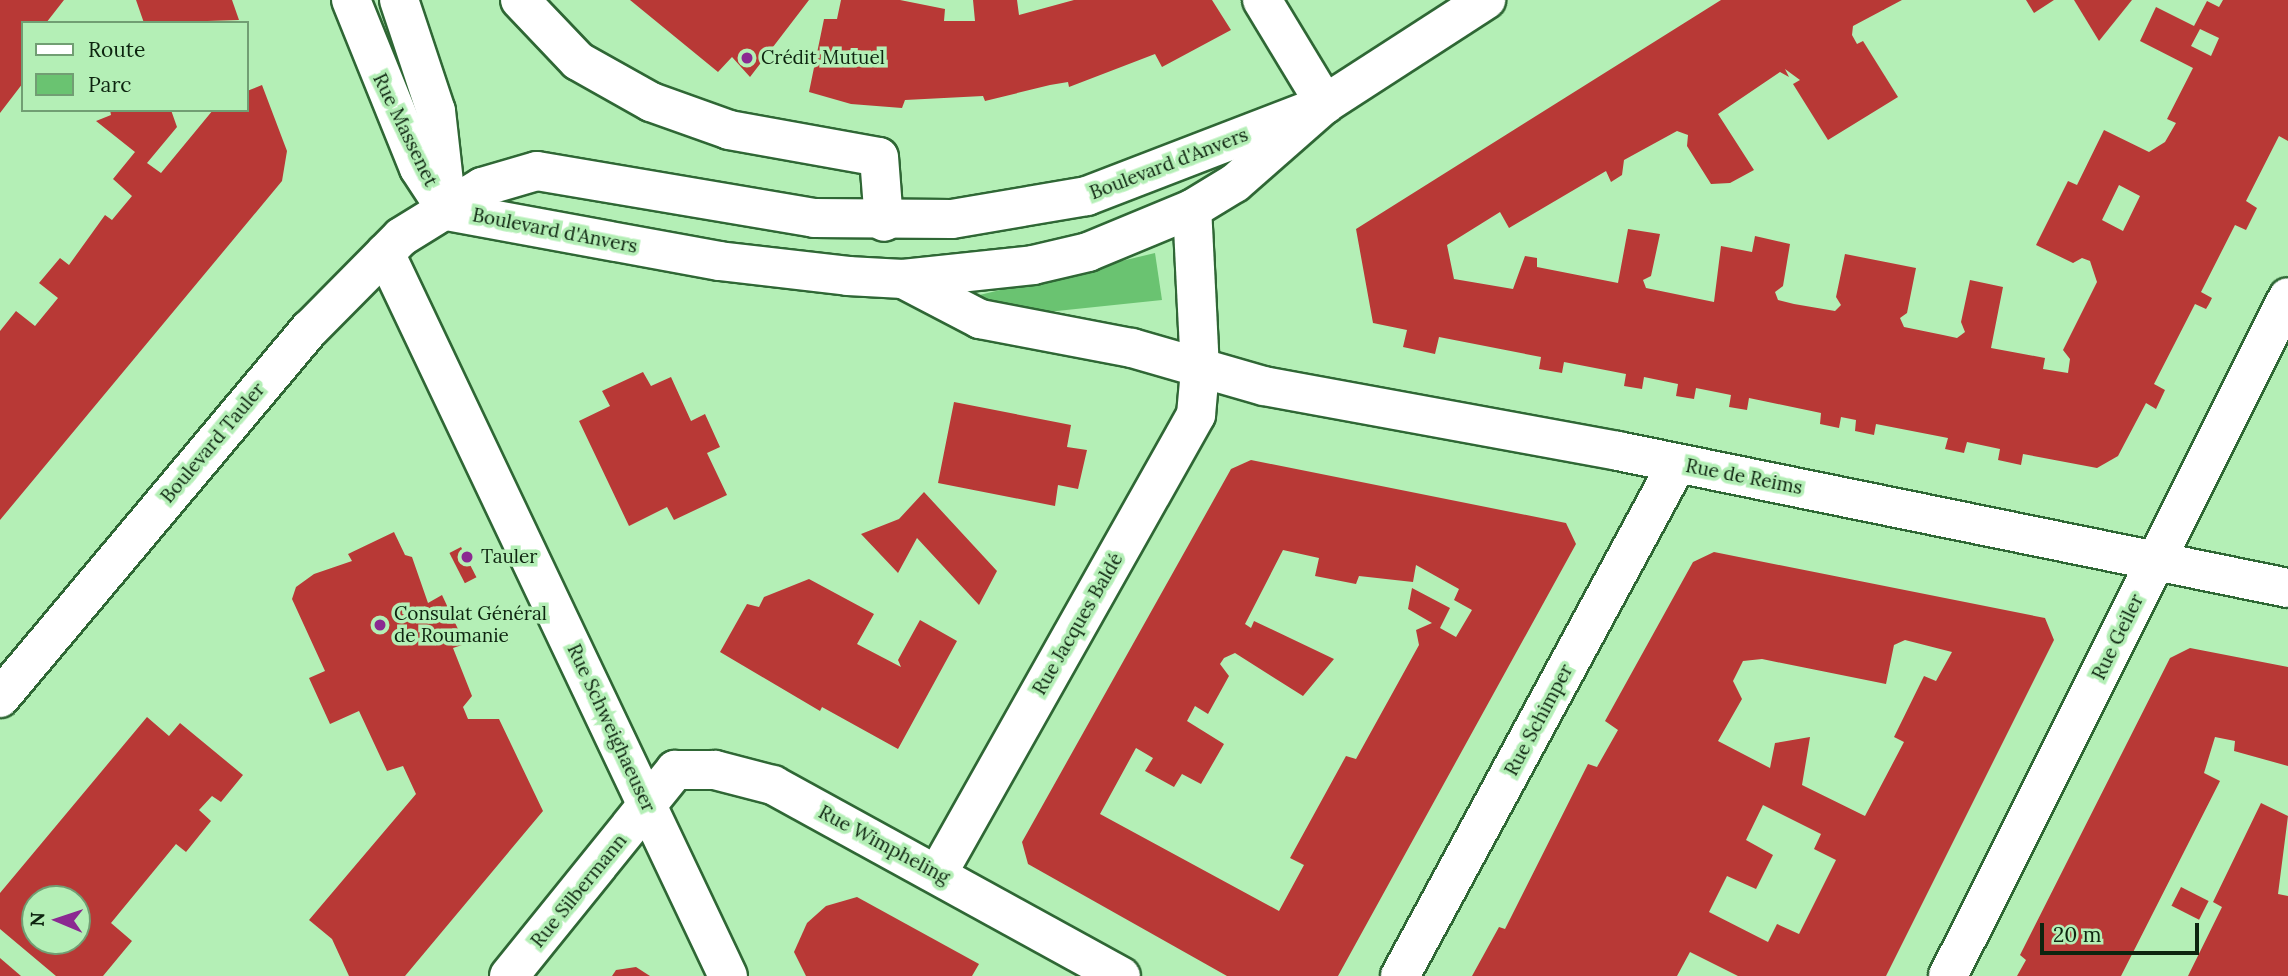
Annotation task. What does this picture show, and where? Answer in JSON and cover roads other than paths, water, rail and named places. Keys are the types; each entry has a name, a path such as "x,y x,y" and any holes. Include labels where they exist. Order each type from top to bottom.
{"street":[{"name":"Rue Massenet","path":"351,0 419,167 447,211"},
{"name":"Rue Massenet","path":"399,0 436,111 447,211"},
{"path":"520,0 578,61 651,102 729,130 879,157 884,222"},
{"path":"1262,0 1325,104"},
{"name":"Boulevard d'Anvers","path":"447,211 719,261 903,279 976,274 1088,252 1192,209 1235,183 1325,104 1486,0"},
{"name":"Boulevard d'Anvers","path":"447,211 482,187 537,171 793,215 884,222 952,219 1087,196 1325,104"},
{"path":"1192,209 1200,370"},
{"name":"Boulevard Tauler","path":"0,698 280,363 401,237 447,211"},
{"name":"Rue Schweighaeuser","path":"386,253 728,976"},
{"name":"Boulevard d'Anvers","path":"903,279 980,319 1132,348 1200,370"},
{"name":"Rue Geiler","path":"1948,976 2288,297"},
{"name":"Rue de Reims","path":"1200,370 2288,588"},
{"name":"Rue Jacques Baldé","path":"938,873 1196,415 1200,370"},
{"name":"Rue Schimper","path":"1400,976 1677,464"},
{"name":"Rue Wimpheling","path":"646,803 676,770 744,774 938,873 1121,976"},
{"name":"Rue Silbermann","path":"509,976 646,803"}],"place":[{"name":"Crédit Mutuel","path":"747,58"},
{"name":"Tauler","path":"467,557"},
{"name":"Consulat Général de Roumanie","path":"380,625"}]}
